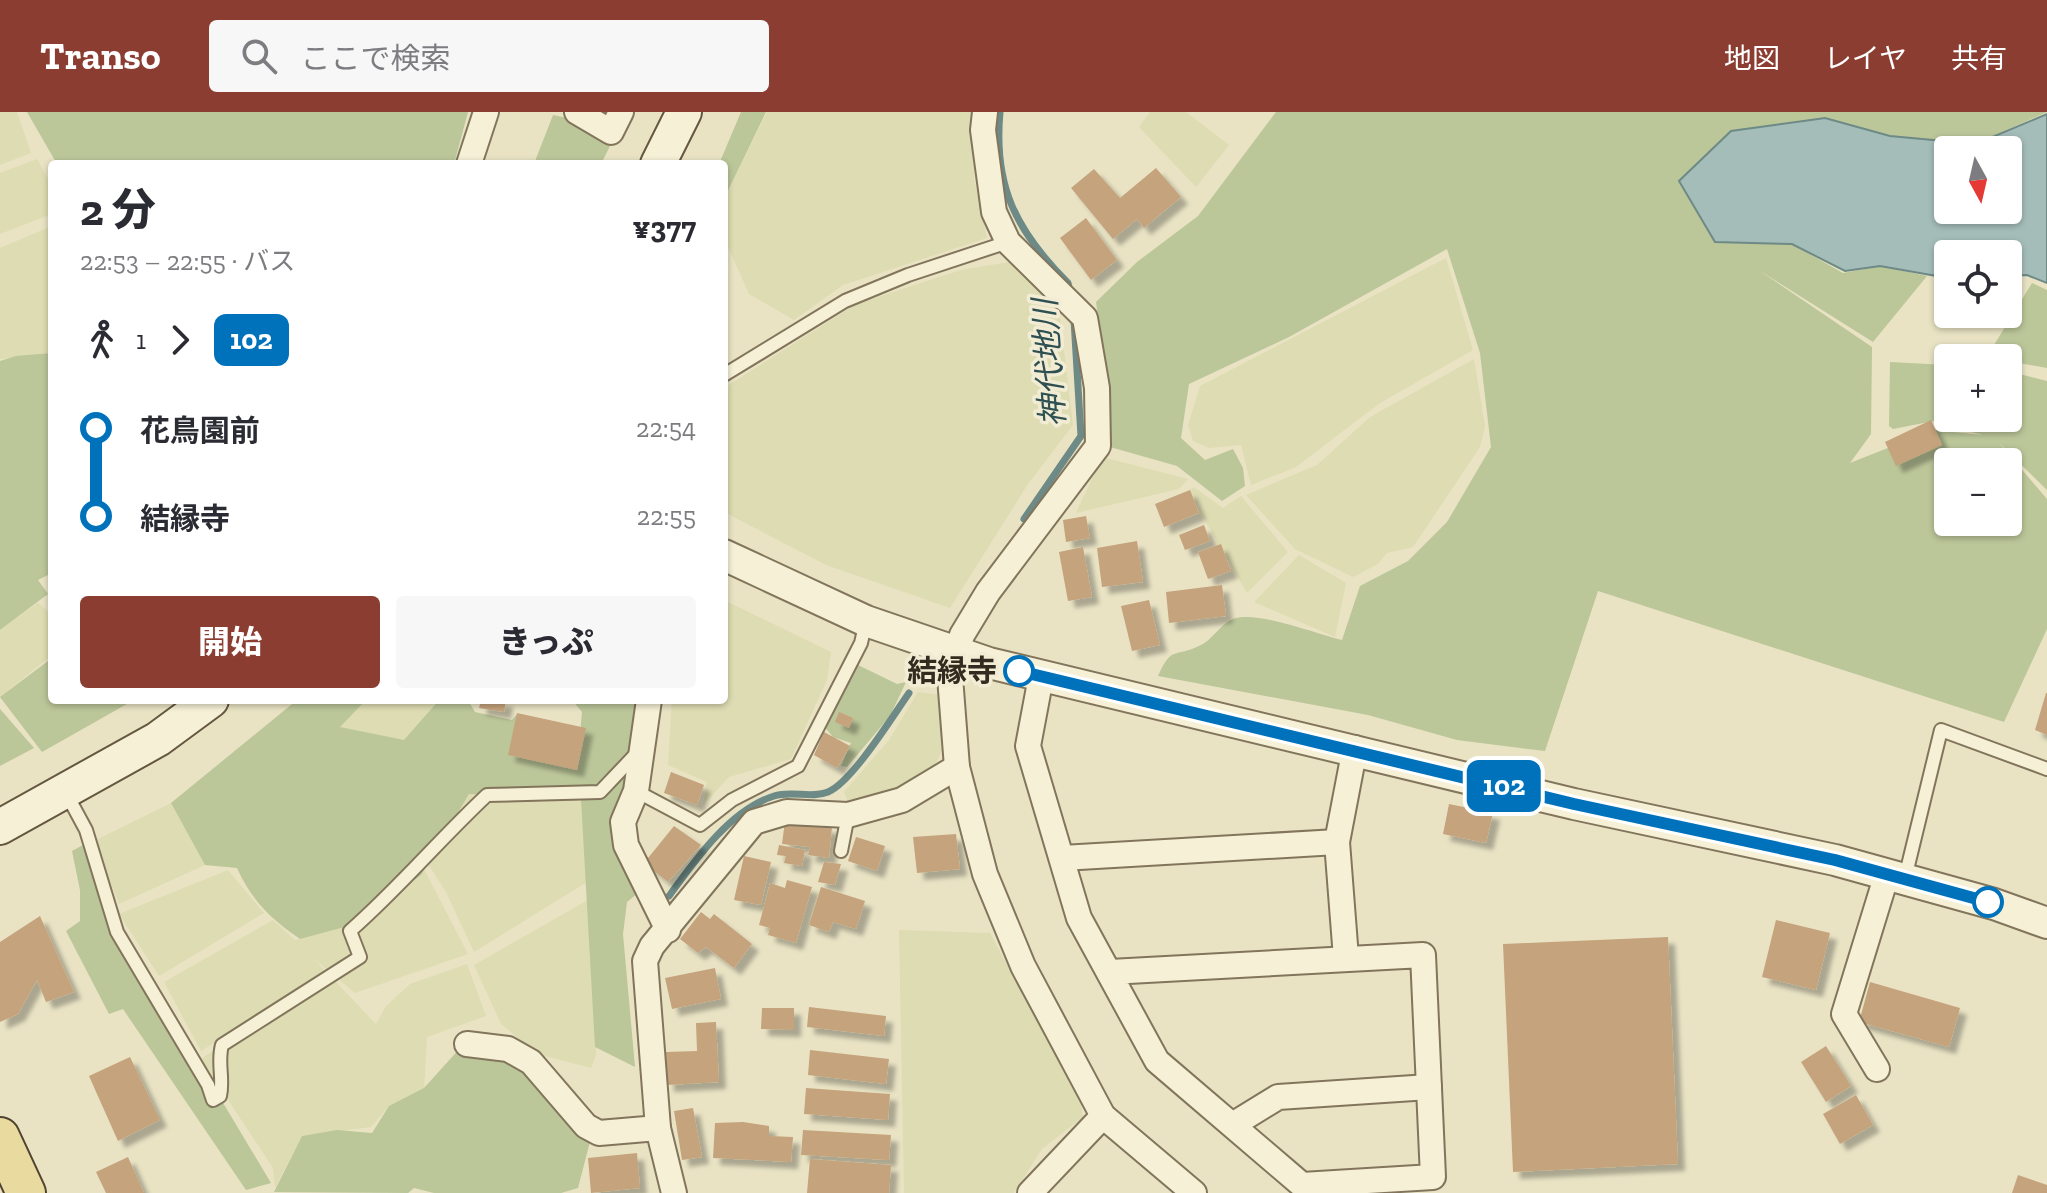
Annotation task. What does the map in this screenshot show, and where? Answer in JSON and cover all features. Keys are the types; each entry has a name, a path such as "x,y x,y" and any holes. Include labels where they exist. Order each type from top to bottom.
{"main road":[{"path":"660,160 684,112"},
{"path":"0,827 66,793 158,739 206,704"},
{"path":"0,1137 26,1193"}],"street":[{"path":"470,160 486,112"},
{"path":"577,112 611,132 621,112"},
{"path":"985,112 983,130 994,212 1008,242 1085,318 1097,388 1098,446 988,592 954,652 950,677 957,767 985,874 1023,966 1103,1116 1194,1193"},
{"path":"728,557 866,621 954,652 1041,677 1355,748 1574,804 1896,876 2047,923"},
{"path":"1041,677 1028,746 1079,918 1157,1061 1302,1185 1433,1177 1423,955 1110,972"},
{"path":"648,704 636,791 623,822 626,845 668,930"},
{"path":"1346,958 1337,842 1355,748"},
{"path":"674,1193 658,1128 645,961 652,946 754,822 787,812 848,815 902,800 957,767"},
{"path":"1062,858 1337,842"},
{"path":"1877,1069 1844,1014 1896,876"},
{"path":"467,1044 508,1049 531,1062 586,1126 599,1133 658,1128"},
{"path":"1234,1124 1278,1097 1429,1087"},
{"path":"1030,1193 1103,1116"}],"lane":[{"path":"728,373 845,301 908,275 1008,242"},
{"path":"636,791 700,825 732,800 798,766 861,643 866,621"},
{"path":"1896,876 1941,730 2047,769"},
{"path":"66,793 86,830 117,932 208,1085 213,1100 220,1096 223,1081 218,1060 222,1045 360,957 350,931 393,893 426,852 487,795 600,792 642,748"},
{"path":"841,851 848,815"}],"shaded area":[{"path":"0,112 17,112 31,153 0,165"},
{"path":"767,112 973,112 974,178 987,238 843,285 794,320 749,294 728,247 728,191"},
{"path":"1150,112 1186,112 1229,145 1196,187 1139,127"},
{"path":"37,159 48,179 48,216 0,234 0,173"},
{"path":"48,228 48,353 0,359 0,248"},
{"path":"1446,258 1473,350 1380,403 1296,467 1251,485 1241,445 1209,448 1193,441 1188,425 1200,386"},
{"path":"1009,262 1058,300 1073,425 1028,484 950,608 826,565 728,514 728,385 856,304 961,270"},
{"path":"1474,359 1485,426 1480,447 1413,547 1387,553 1378,564 1353,577 1295,549 1246,495 1317,465 1370,417"},
{"path":"1102,457 1188,479 1179,489 1076,513"},
{"path":"1194,487 1223,508 1241,496 1288,552 1247,593 1188,491"},
{"path":"1299,555 1346,583 1335,637 1254,602"},
{"path":"728,602 831,652 827,680 791,759 729,777 703,805 707,782 668,765 672,704 728,704"},
{"path":"38,603 48,612 48,658 0,697 0,630"},
{"path":"918,692 941,695 942,750 933,770 898,792 850,806 844,792 889,740"},
{"path":"362,704 435,704 404,741 339,727"},
{"path":"469,794 582,797 587,882 474,952 446,892 428,864"},
{"path":"171,803 205,865 119,904 94,841"},
{"path":"424,869 468,954 355,993 313,958 376,1024 386,1006 410,984 467,964 486,1016 427,1037 424,1093 389,1106 371,1127 302,1136 275,1188 273,1168 201,1059 306,986 201,1051 164,982 273,920 295,940 352,925"},
{"path":"228,870 264,913 159,976 119,914"},
{"path":"588,900 596,1055 591,1068 537,1054 501,1024 474,965"},
{"path":"899,930 990,933 1081,1102 1083,1117 1042,1149 1014,1193 904,1193"}],"green space":[{"path":"27,112 468,112 455,160 55,160"},
{"path":"741,112 766,112 728,191 728,160 721,160"},
{"path":"1276,112 2047,112 1994,136 1934,136 1934,140 1890,136 1825,118 1731,131 1679,181 1715,242 1792,244 1843,273 1880,266 1927,276 1873,342 1757,269 1872,347 1871,434 1850,463 1933,430 1983,435 1971,432 2022,432 2022,375 2047,381 2047,490 2022,466 2022,448 2004,448 1999,443 2003,448 1934,448 1934,536 2022,536 2022,470 2047,499 2047,629 2004,722 1598,591 1545,751 1457,740 1368,715 1158,676 1171,656 1204,644 1224,625 1243,617 1271,620 1342,640 1360,586 1408,561 1447,522 1491,447 1480,353 1447,249 1289,337 1189,384 1181,438 1205,460 1233,449 1243,468 1245,486 1222,501 1177,466 1110,447 1109,398 1096,302 1137,262 1198,216"},
{"path":"553,115 572,119 610,146 603,160 536,160"},
{"path":"2032,283 2047,290 2047,368 2022,364 2022,344 1995,344 2004,328 2022,328 2022,299"},
{"path":"48,353 48,575 38,580 48,594 0,630 0,361 16,356"},
{"path":"1890,362 1934,364 1934,421 1893,429 1889,426"},
{"path":"48,661 48,704 127,704 42,752 0,697"},
{"path":"858,665 897,684 906,682 890,716 847,767 841,766 851,743 833,737 824,726 848,674"},
{"path":"292,704 362,704 340,727 404,740 436,704 470,704 475,712 512,720 517,714 577,768 582,712 575,704 648,704 625,838 648,885 627,902 623,934 635,1067 595,1047 581,799 469,794 421,875 352,925 300,939 263,908 237,868 205,865 171,803"},
{"path":"0,709 34,748 0,766"},
{"path":"83,845 94,857 103,902 271,1183 246,1190 123,1009 109,1014 66,931 80,921 80,890 72,851"},
{"path":"462,1046 527,1064 593,1130 578,1188 561,1193 434,1193 414,1188 408,1193 274,1192 302,1136 337,1130 372,1133 389,1106 424,1088"}],"water":[{"path":"2047,114 2047,283 2022,275 2022,240 1934,240 1934,276 1880,266 1845,271 1792,244 1715,242 1679,181 1731,131 1825,118 1890,136 1934,140 1934,224 2022,224 2022,136 1995,136"}],"building":[{"path":"1156,168 1181,197 1144,228 1137,219 1113,239 1071,188 1094,169 1120,198"},
{"path":"1086,218 1117,260 1091,280 1060,238"},
{"path":"1931,420 1942,445 1896,466 1885,442"},
{"path":"1190,490 1199,513 1164,527 1155,504"},
{"path":"1086,516 1090,538 1066,542 1063,520"},
{"path":"1204,525 1210,541 1185,550 1179,535"},
{"path":"1137,541 1143,582 1102,587 1097,548"},
{"path":"1221,544 1231,571 1208,579 1198,552"},
{"path":"1083,547 1092,597 1068,601 1059,552"},
{"path":"1222,585 1226,616 1169,623 1166,592"},
{"path":"1149,600 1160,645 1132,651 1121,606"},
{"path":"2047,693 2047,735 2035,730"},
{"path":"480,704 505,704 504,712 479,708"},
{"path":"839,712 853,718 849,728 835,722"},
{"path":"517,713 586,728 577,770 508,755"},
{"path":"824,732 850,746 837,768 814,755"},
{"path":"671,772 704,785 697,805 664,793"},
{"path":"1449,804 1493,813 1486,843 1443,834"},
{"path":"785,821 832,827 829,858 808,855 810,847 782,844"},
{"path":"674,826 701,845 668,882 644,863"},
{"path":"956,834 960,869 917,873 913,837"},
{"path":"856,837 885,846 877,871 848,861"},
{"path":"779,845 805,850 802,866 784,863 786,856 777,855"},
{"path":"744,856 771,862 761,905 734,900"},
{"path":"824,862 841,864 835,885 818,882"},
{"path":"787,880 812,887 796,943 768,935 770,928 759,925 770,883 785,888"},
{"path":"821,887 865,901 856,929 833,922 829,932 809,925"},
{"path":"701,912 710,919 714,914 752,944 734,968 706,947 698,953 680,939"},
{"path":"40,916 74,992 46,1002 37,980 18,1014 0,1022 0,942"},
{"path":"1776,920 1830,933 1816,990 1762,977"},
{"path":"1668,937 1678,1164 1513,1172 1503,944"},
{"path":"715,968 721,999 672,1009 665,978"},
{"path":"1870,982 1960,1008 1949,1047 1859,1022"},
{"path":"809,1007 886,1016 884,1036 807,1027"},
{"path":"762,1008 794,1008 794,1030 761,1029"},
{"path":"716,1022 719,1082 667,1085 666,1052 697,1051 696,1023"},
{"path":"1826,1046 1851,1086 1826,1102 1801,1062"},
{"path":"810,1050 889,1059 886,1084 808,1075"},
{"path":"130,1057 160,1120 118,1141 89,1076"},
{"path":"806,1088 890,1094 888,1120 804,1114"},
{"path":"1856,1095 1873,1125 1840,1144 1823,1114"},
{"path":"693,1108 702,1157 682,1160 674,1111"},
{"path":"743,1122 769,1126 769,1136 793,1137 791,1162 713,1158 715,1123"},
{"path":"803,1130 891,1135 889,1160 801,1155"},
{"path":"637,1153 640,1188 591,1193 588,1158"},
{"path":"128,1157 144,1193 106,1193 96,1172"},
{"path":"810,1159 891,1165 889,1193 807,1193"},
{"path":"2018,1175 2047,1185 2047,1193 2012,1193"}],"waterway":[{"name":"神代地川","path":"1000,112 1000,163 1012,206 1035,245 1068,283 1070,292"},
{"name":"神代地川","path":"1024,519 1081,436 1074,320"},
{"name":"神代地川","path":"669,896 715,838 743,812 774,796 822,794 838,786 872,747 909,693"}],"bus line":[{"name":"102","path":"1019,671 1355,748 1574,804 1835,860 1988,902"}],"place":[{"name":"結縁寺","path":"1019,671"}]}
